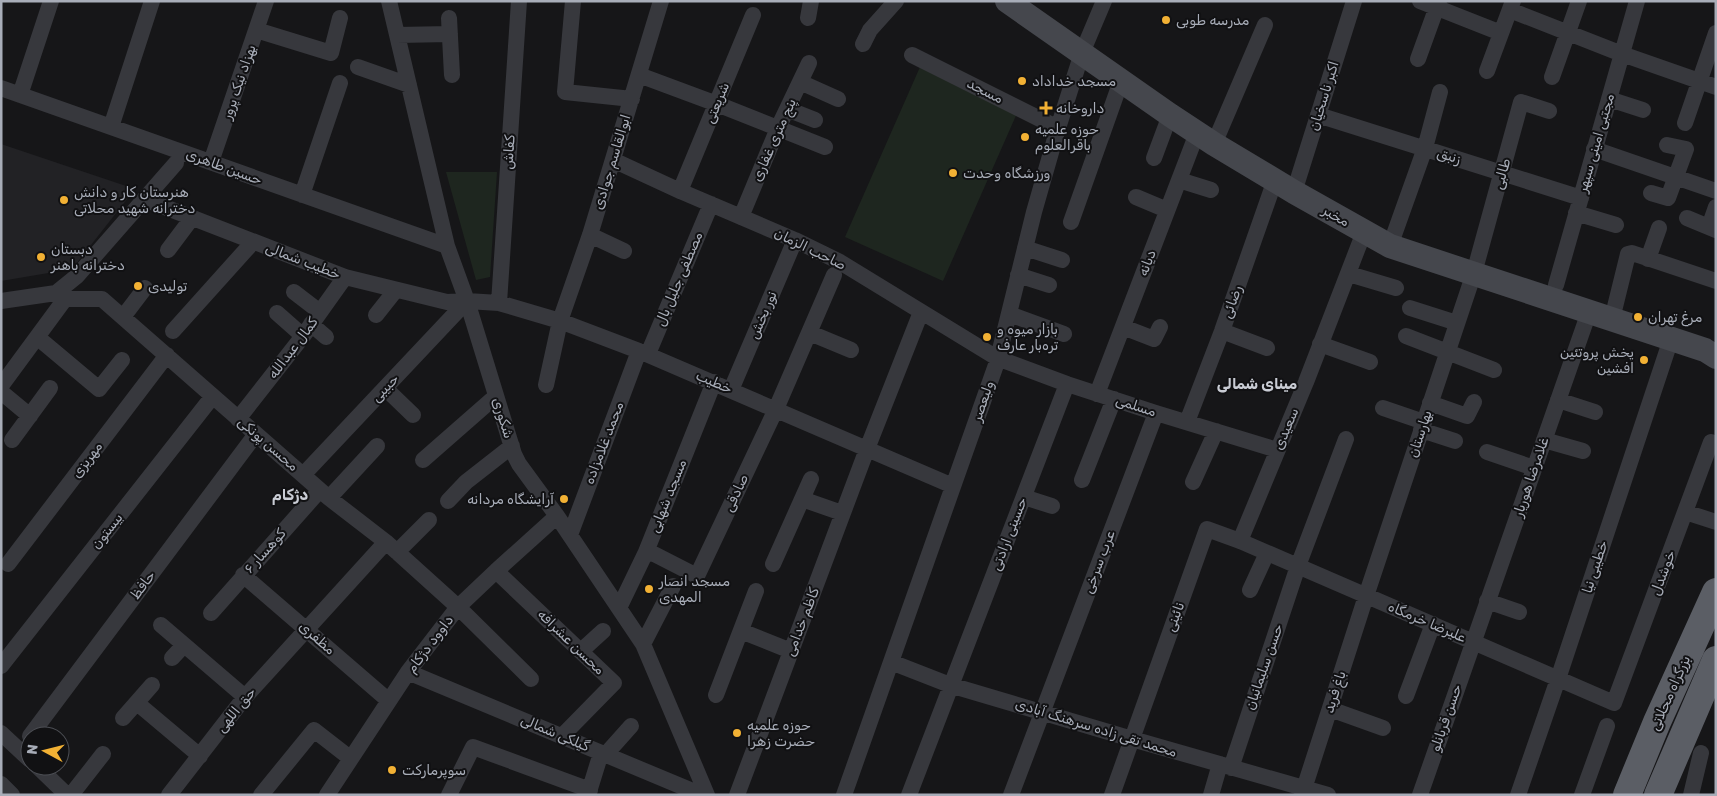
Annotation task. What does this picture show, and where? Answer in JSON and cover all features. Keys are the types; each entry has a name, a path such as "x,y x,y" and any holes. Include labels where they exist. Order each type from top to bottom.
{"highway":[{"name":"بزرگراه محلاتی","path":"1627,795 1657,722 1716,592"},
{"name":"بزرگراه محلاتی","path":"1658,795 1716,660"}],"main road":[{"name":"مخبر","path":"1007,1 1170,115 1285,186 1390,246 1712,352"}],"street":[{"path":"20,95 51,1"},
{"path":"111,127 152,1"},
{"name":"بهزاد نیک پرور","path":"211,162 266,1"},
{"name":"شکوری","path":"389,1 447,246 467,301 519,464 557,516 643,644 708,795"},
{"name":"کفاش","path":"499,303 518,1"},
{"path":"573,1 565,92 632,99"},
{"name":"ابوالقاسم جوادی","path":"546,385 560,320 590,235 660,1"},
{"path":"808,18 811,1"},
{"path":"864,44 870,30 896,1"},
{"name":"ولیعصر","path":"844,795 997,362 996,358 1058,128 1082,53 1104,1"},
{"name":"اکبر ناسخیان","path":"1285,186 1318,114 1354,1"},
{"path":"1420,1 1438,4 1501,34"},
{"path":"1552,77 1579,1"},
{"name":"مجتبی امینی سپهر","path":"1556,285 1636,1"},
{"path":"1418,59 1438,4"},
{"path":"1487,71 1512,6 1568,33 1716,87"},
{"name":"شریعتی","path":"680,191 753,15"},
{"path":"256,30 331,52 340,18"},
{"name":"دیانه","path":"1097,394 1179,180 1206,138 1265,25"},
{"path":"398,35 450,26 452,75"},
{"path":"1685,122 1716,33"},
{"name":"مسجد","path":"912,55 1058,128"},
{"name":"پنج متری غفاری","path":"740,217 808,63"},
{"path":"358,66 409,85"},
{"path":"639,75 825,147"},
{"path":"1071,222 1121,81"},
{"path":"800,82 838,99"},
{"path":"302,194 340,83"},
{"name":"حسین طاهری","path":"1,88 447,246"},
{"path":"1390,246 1425,148 1440,92"},
{"path":"1609,99 1643,110"},
{"name":"طالبی","path":"1474,273 1521,102 1549,111"},
{"path":"787,109 815,120"},
{"name":"زنبق","path":"1318,114 1502,173 1578,205 1616,225"},
{"path":"1154,158 1170,115"},
{"path":"1651,193 1668,198 1686,149 1667,144"},
{"path":"1594,149 1716,191"},
{"name":"صاحب الزمان","path":"613,160 795,240 840,262 996,358"},
{"path":"1,386 6,369 37,338 61,296 176,163"},
{"path":"1179,180 1211,190"},
{"name":"رضائی","path":"1187,422 1222,332 1285,186"},
{"path":"1136,197 1167,210"},
{"name":"خطیب شمالی","path":"144,199 346,277 395,291 447,302 467,301"},
{"name":"مصطفی جلیل بال","path":"644,352 711,204"},
{"path":"1687,218 1712,228 1716,207"},
{"path":"168,250 192,218"},
{"path":"1648,259 1659,228"},
{"name":"سعیدی","path":"1240,541 1349,274 1364,232"},
{"path":"590,235 624,251"},
{"name":"نور بخش","path":"731,390 795,240"},
{"path":"173,331 253,242"},
{"path":"1025,248 1062,260"},
{"path":"1612,319 1628,254 1632,253 1716,281"},
{"name":"بهارستان","path":"1366,596 1474,273"},
{"path":"1349,274 1396,288"},
{"name":"صادقی","path":"646,552 654,554 697,576 776,409 834,275"},
{"path":"1018,275 1049,284"},
{"name":"کمال عبدالله","path":"238,418 346,277"},
{"path":"123,317 145,288"},
{"path":"376,315 395,291"},
{"path":"294,292 311,324 326,337"},
{"path":"1,301 61,296"},
{"name":"محسن پونکی","path":"61,296 102,299 324,494 391,547 458,607 531,679"},
{"name":"خطیب","path":"467,301 499,303 560,320 644,352 953,486"},
{"name":"حبیبی","path":"303,475 467,301"},
{"path":"1410,308 1457,323"},
{"name":"کاظم خدامی","path":"736,795 920,312"},
{"name":"غلامرضا هوریار","path":"1473,642 1589,312"},
{"path":"277,314 311,324"},
{"path":"1009,314 1064,334"},
{"path":"1122,327 1154,339 1160,328"},
{"path":"1222,332 1267,348"},
{"path":"810,333 851,350"},
{"path":"1406,336 1494,370"},
{"path":"37,338 99,389 122,360"},
{"name":"خطیبی نیا","path":"1518,795 1671,339"},
{"path":"1320,344 1370,362"},
{"name":"محمد غلامزاده","path":"570,535 644,352"},
{"name":"مهریزی","path":"8,564 167,355"},
{"name":"مسلمی","path":"996,358 1097,394 1277,450"},
{"name":"مسجد شهابی","path":"620,608 646,552 714,382"},
{"name":"حسینی ارادتی","path":"909,795 1067,384"},
{"path":"12,440 50,388"},
{"path":"384,388 412,415"},
{"path":"1,392 30,416"},
{"name":"بیستون","path":"1,666 213,396"},
{"path":"423,460 496,396"},
{"path":"1082,480 1114,399"},
{"path":"1558,400 1595,412"},
{"path":"1430,403 1467,416 1474,402"},
{"path":"1383,408 1455,442"},
{"name":"عرب سرخی","path":"1011,795 1156,413"},
{"path":"1193,482 1216,431"},
{"name":"حافظ","path":"37,726 256,434"},
{"name":"حسن سلیمانیان","path":"1211,795 1225,766 1346,439"},
{"path":"1544,440 1583,451"},
{"name":"خوشدل","path":"1614,703 1712,442"},
{"name":"کوهسار ۶","path":"211,613 243,575 324,494 377,446"},
{"path":"448,501 466,482 512,446"},
{"path":"1487,452 1534,468"},
{"path":"774,564 812,479"},
{"path":"1024,497 1052,506"},
{"path":"802,500 842,513"},
{"path":"1685,512 1716,522"},
{"name":"داوود دژکام","path":"327,795 408,672 458,607 557,516"},
{"name":"حق اللهی","path":"169,795 245,697 307,629 391,547 430,520"},
{"name":"نائینی","path":"1132,739 1207,529 1240,541"},
{"name":"علیرضا خرمگاه","path":"1240,541 1614,703"},
{"path":"1250,590 1267,553"},
{"name":"محسن عشرافه","path":"496,571 614,683 562,736"},
{"name":"مظفری","path":"243,575 389,701"},
{"path":"643,644 673,586"},
{"path":"716,695 756,591"},
{"name":"باغ فرید","path":"1303,792 1366,596"},
{"path":"1487,601 1519,612"},
{"path":"1406,696 1433,624"},
{"path":"161,625 245,697"},
{"path":"581,651 603,630"},
{"path":"741,630 791,651"},
{"name":"حسن قربانلو","path":"1420,795 1473,642"},
{"path":"172,658 184,645"},
{"name":"محمد تقی زاده سرهنگ آبادی","path":"891,662 950,685 1225,766 1303,792 1328,795"},
{"name":"گيلکی شمالی","path":"408,672 562,736 677,790 702,795"},
{"path":"123,718 152,685"},
{"path":"137,702 168,739 200,756"},
{"path":"1330,709 1383,728"},
{"path":"449,795 474,747 589,792 603,754 631,726"},
{"path":"1582,795 1606,726"},
{"path":"261,795 310,727 350,758"},
{"path":"1,733 20,750"},
{"path":"1112,795 1132,739"},
{"path":"1691,795 1701,753"},
{"path":"48,776 69,795 103,754"},
{"path":"1,784 12,795"}],"shaded area":[{"path":"920,67 1018,111 943,281 845,237"},
{"name":"هنرستان کار و دانش دخترانه شهید محلاتی","path":"1,144 135,189 72,269 1,281"},
{"path":"446,172 497,172 490,277 476,280"}],"place":[{"name":"مدرسه طوبی","path":"1166,20"},
{"name":"مسجد خداداد","path":"1022,81"},
{"name":"داروخانه","path":"1046,108"},
{"name":"حوزه علمیه باقرالعلوم","path":"1025,137"},
{"name":"ورزشگاه وحدت","path":"953,173"},
{"name":"هنرستان کار و دانش دخترانه شهید محلاتی","path":"64,200"},
{"name":"دبستان دخترانه باهنر","path":"41,257"},
{"name":"تولیدی","path":"138,286"},
{"name":"مرغ تهران","path":"1638,317"},
{"name":"بازار میوه و تره‌بار عارف","path":"987,337"},
{"name":"پخش پروتئین افشین","path":"1644,360"},
{"name":"آرایشگاه مردانه","path":"564,499"},
{"name":"مسجد انصار المهدی","path":"649,589"},
{"name":"حوزه علمیه حضرت زهرا","path":"737,733"},
{"name":"سوپرمارکت","path":"392,770"}],"district":[{"name":"مینای شمالی","path":"1257,384"},
{"name":"دژکام","path":"290,495"}]}
